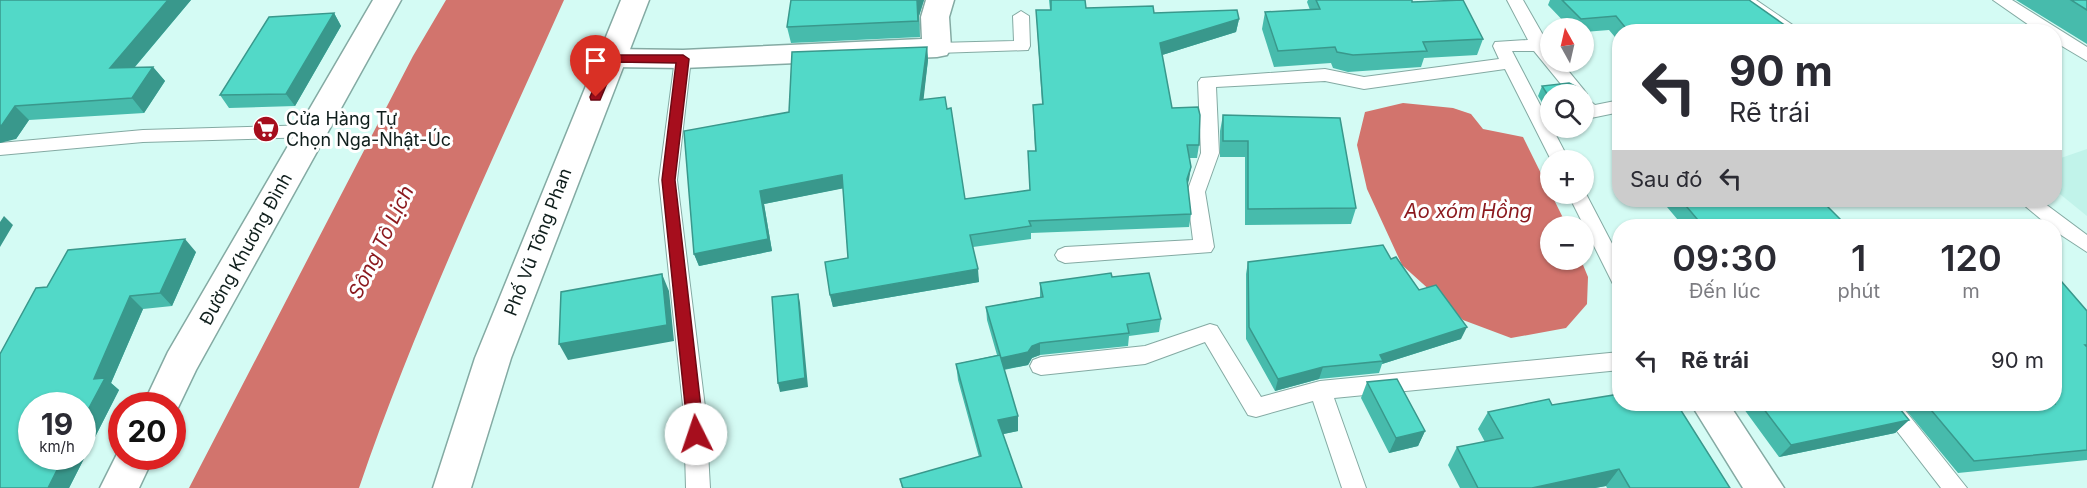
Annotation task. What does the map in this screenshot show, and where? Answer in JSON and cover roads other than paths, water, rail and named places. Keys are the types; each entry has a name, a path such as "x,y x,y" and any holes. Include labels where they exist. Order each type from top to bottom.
{"main road":[{"name":"Đường Khương Đình","path":"167,392 387,0"},
{"name":"Phố Vũ Tông Phan","path":"452,488 493,358 635,0"},
{"path":"612,58 683,59 937,48 936,17 940,0"},
{"path":"1714,411 1765,488"},
{"path":"119,488 128,470"}],"lane":[{"path":"1515,0 1539,45 1501,46 1555,150"},
{"path":"1745,0 1782,24"},
{"path":"2001,0 2038,24"},
{"path":"937,48 1022,46 1021,16"},
{"path":"2062,39 2087,55"},
{"path":"683,59 668,180 695,416 698,488"},
{"path":"1065,255 1204,247 1196,192 1210,153 1207,82 1325,75 1364,83 1510,63"},
{"path":"1561,72 1570,84"},
{"path":"1594,111 1612,108"},
{"path":"0,149 143,136 312,131"},
{"path":"1582,204 1612,262"},
{"path":"2036,207 2052,219"},
{"path":"2062,226 2087,245"},
{"path":"1041,366 1144,355 1210,332 1256,408 1320,390 1612,362"},
{"path":"1320,390 1354,488"},
{"path":"1893,411 1955,488"}],"water":[{"name":"Sông Tô Lịch","path":"446,0 564,0 430,303 359,488 189,488 413,56"},
{"name":"Ao xóm Hồng","path":"1403,103 1453,108 1471,114 1483,129 1523,137 1540,171 1540,204 1556,204 1562,216 1540,216 1540,270 1585,270 1588,277 1587,304 1566,328 1511,338 1463,320 1402,265 1367,189 1357,145 1365,112"}],"place":[{"name":"Cửa Hàng Tự Chọn Nga-Nhật-Úc","path":"266,129"}]}
